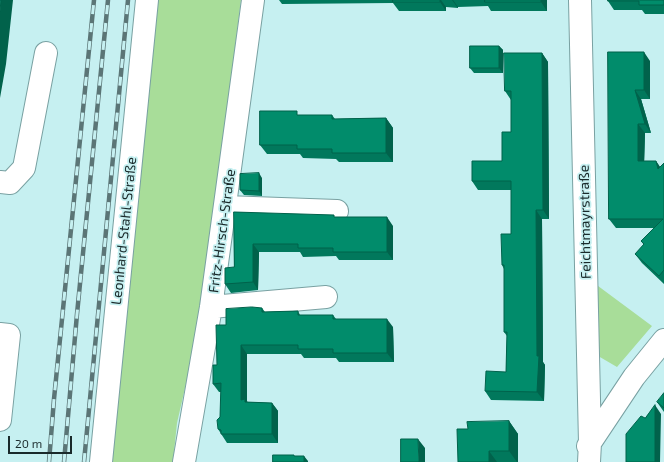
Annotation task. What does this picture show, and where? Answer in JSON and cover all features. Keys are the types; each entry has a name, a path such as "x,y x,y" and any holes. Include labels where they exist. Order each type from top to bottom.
{"street":[{"name":"Leonhard-Stahl-Straße","path":"101,462 147,0"},
{"name":"Fritz-Hirsch-Straße","path":"184,462 211,307 253,0"},
{"name":"Feichtmayrstraße","path":"580,0 589,453"},
{"path":"0,182 10,183 24,168 46,53"},
{"path":"225,206 337,211"},
{"path":"211,307 326,297"},
{"path":"0,334 9,335 0,420"},
{"path":"579,462 589,453 634,377 664,340"}],"green space":[{"path":"153,0 241,0 201,318 177,423 173,462 94,462"},
{"path":"590,280 652,326 617,367 593,353"}],"building":[{"path":"393,0 440,0 440,2 393,2"},
{"path":"485,0 541,0 541,2 485,2"},
{"path":"608,0 664,0 664,5 639,5 639,1"},
{"path":"470,46 499,46 499,68 470,68"},
{"path":"608,52 644,52 644,90 635,90 645,124 638,124 638,161 656,161 658,169 664,163 664,270 659,276 635,254 644,244 641,241 663,219 609,219"},
{"path":"504,53 542,53 543,210 536,210 537,356 539,356 537,392 485,391 486,371 506,372 507,332 504,332 504,265 502,265 501,234 511,234 511,181 472,181 472,161 502,161 502,132 511,132 511,91 505,91"},
{"path":"260,111 297,111 297,115 332,115 332,119 386,118 386,153 332,153 332,149 297,149 297,145 260,145"},
{"path":"259,173 259,191 240,190 240,174"},
{"path":"234,212 334,215 334,217 387,217 387,252 333,252 333,248 298,248 298,244 253,244 253,282 225,284 225,268 234,267"},
{"path":"252,307 262,308 262,312 298,311 298,315 333,315 333,319 387,319 387,353 333,353 333,349 298,349 298,345 241,345 241,400 245,399 245,402 272,403 272,434 221,434 221,430 218,429 217,420 220,417 221,383 213,384 213,365 217,365 216,325 226,325 226,309"},
{"path":"664,393 664,408 657,402"},
{"path":"655,405 655,462 626,462 626,434 641,416 645,418"},
{"path":"509,421 509,451 489,451 489,462 458,462 457,429 468,429 467,422"},
{"path":"401,439 418,439 419,462 401,462"},
{"path":"273,455 304,456 304,462 273,462"}],"railway":[{"path":"49,462 94,0"},
{"path":"64,462 108,0"},
{"path":"84,462 128,0"}]}
